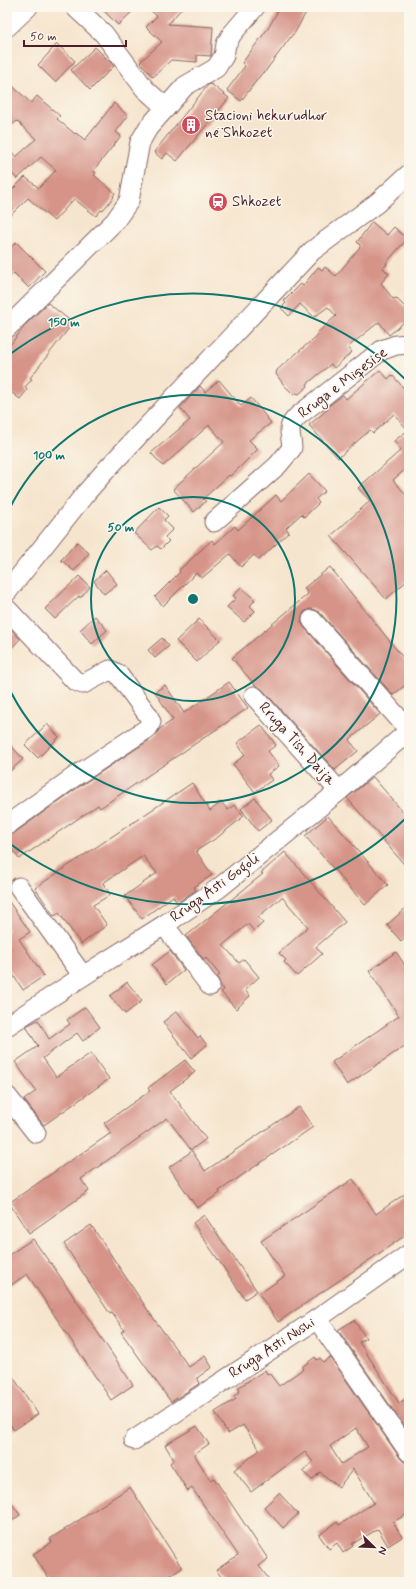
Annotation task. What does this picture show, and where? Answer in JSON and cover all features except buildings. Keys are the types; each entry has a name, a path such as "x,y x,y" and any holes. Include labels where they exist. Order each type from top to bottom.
{"street":[{"path":"7,27 28,7"},
{"path":"75,7 104,34 145,89 166,108"},
{"path":"7,328 114,221 129,201 140,142 148,128 185,86 216,68 224,56 226,44 232,34 255,7"},
{"path":"7,592 106,469 290,273 312,251 377,202 409,174"},
{"name":"Rruga e Miqesise","path":"214,522 278,465 292,448 289,429 293,421 299,415 382,350 396,345 409,344"},
{"path":"7,609 75,681 83,684 110,670 118,674 148,715 151,722 148,728 74,777 7,825"},
{"path":"312,620 409,731"},
{"name":"Rruga Tish Daija","path":"254,696 339,791"},
{"name":"Rruga Asti Gogoli","path":"7,1026 219,888 339,791 409,731"},
{"path":"19,886 83,976"},
{"path":"164,925 210,986"},
{"path":"7,1096 36,1133"},
{"name":"Rruga Asti Nushi","path":"134,1440 317,1319 409,1254"},
{"path":"317,1319 409,1452"}],"place":[{"name":"Stacioni hekurudhor në Shkozet","path":"191,125"},
{"name":"Shkozet","path":"218,202"}]}
